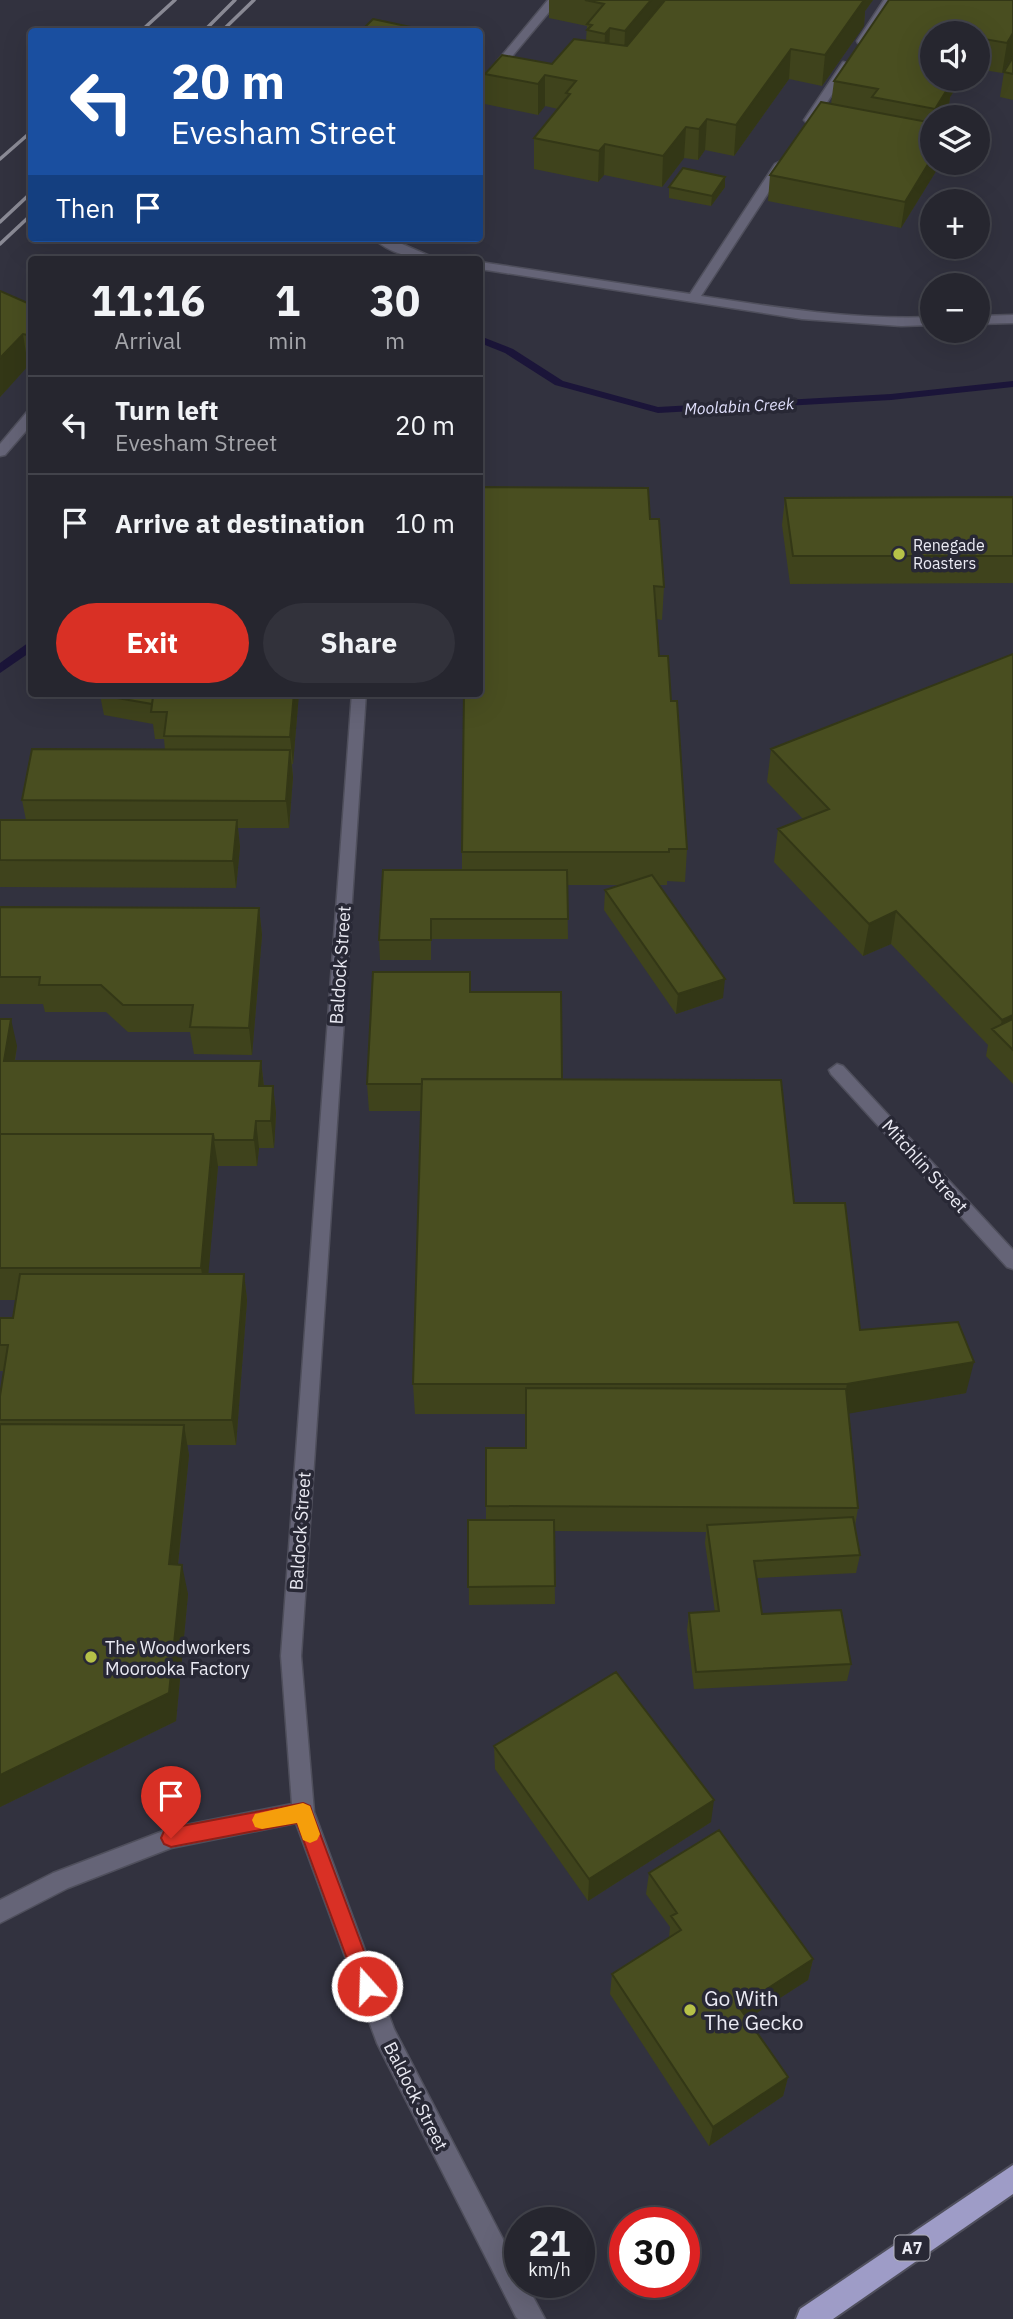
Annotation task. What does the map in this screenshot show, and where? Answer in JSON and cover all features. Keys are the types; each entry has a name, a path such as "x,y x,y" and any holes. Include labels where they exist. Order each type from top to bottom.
{"highway":[{"name":"A7","path":"810,2319 1013,2178"}],"street":[{"path":"483,85 554,0"},
{"path":"859,46 889,0"},
{"path":"806,126 851,57"},
{"path":"693,299 791,149"},
{"path":"386,242 421,256"},
{"path":"483,266 802,315 920,321"},
{"path":"990,320 1013,319"},
{"path":"0,452 28,420"},
{"name":"Baldock Street","path":"359,697 291,1656 303,1812 385,2035 533,2319"},
{"name":"Mitchlin Street","path":"837,1070 1013,1262"},
{"path":"0,1912 61,1880 171,1838 303,1812"}],"building":[{"path":"585,0 651,0 625,31 610,28 605,34 587,30 592,25 587,24 604,4"},
{"path":"665,0 864,0 825,55 791,49 736,125 707,119 699,129 686,127 663,156 605,144 599,151 534,138 570,94 566,93 576,81 545,75 538,84 485,74 502,55 552,64 574,39 627,46"},
{"path":"889,0 1013,0 1013,33 1007,43 990,40 990,21 920,21 920,91 946,91 937,105 920,106 872,97 878,89 834,81"},
{"path":"373,19 415,28 364,28"},
{"path":"1013,57 1013,74 1004,72"},
{"path":"821,102 920,121 921,175 905,202 770,175"},
{"path":"683,168 725,177 712,196 669,187"},
{"path":"0,291 28,303 28,335 23,334 0,358"},
{"path":"483,487 648,488 650,519 659,519 664,587 654,586 659,656 668,656 671,701 677,701 687,849 669,849 669,852 462,852 464,697 483,697"},
{"path":"1013,497 1013,556 793,556 785,498"},
{"path":"1013,654 1013,1015 1002,1020 896,911 869,924 778,829 829,809 771,749"},
{"path":"112,697 153,697 152,704"},
{"path":"153,697 294,697 290,737 164,736 167,712 151,712"},
{"path":"32,749 290,750 286,801 22,800"},
{"path":"0,820 237,820 233,861 0,860"},
{"path":"383,870 567,870 568,919 431,919 431,940 379,940"},
{"path":"652,875 725,979 678,994 605,890"},
{"path":"0,907 259,908 249,1028 190,1027 193,1005 123,1005 101,985 39,985 40,977 0,977"},
{"path":"373,972 470,972 470,992 561,992 562,1079 422,1079 422,1084 367,1084"},
{"path":"0,1019 11,1019 4,1061 261,1061 259,1086 273,1086 271,1121 256,1121 254,1140 214,1140 213,1134 0,1134"},
{"path":"1013,1019 1013,1050 992,1029"},
{"path":"422,1079 781,1080 794,1203 845,1203 860,1330 958,1322 974,1362 847,1384 413,1384"},
{"path":"0,1134 213,1134 201,1268 0,1268"},
{"path":"20,1274 244,1274 232,1420 0,1420 0,1396 8,1345 0,1345 0,1318 13,1318"},
{"path":"526,1388 846,1389 858,1508 486,1506 486,1448 526,1448"},
{"path":"0,1424 184,1425 169,1564 182,1565 169,1693 0,1775"},
{"path":"853,1517 860,1555 754,1561 762,1614 841,1610 851,1664 696,1672 689,1613 719,1611 707,1525"},
{"path":"468,1520 554,1520 555,1586 468,1587"},
{"path":"616,1672 714,1800 589,1879 494,1746"},
{"name":"Go With The Gecko","path":"719,1830 813,1959 739,2007 788,2077 713,2127 612,1974 681,1930 671,1916 677,1913 649,1873"}],"waterway":[{"name":"Moolabin Creek","path":"483,340 509,351 559,383 658,410 891,397 1013,384"},
{"name":"Moolabin Creek","path":"0,669 28,647"}],"railway":[{"path":"144,28 175,0"},
{"path":"207,28 235,0"},
{"path":"225,28 254,0"},
{"path":"0,159 28,134"},
{"path":"0,222 28,196"},
{"path":"0,244 28,218"}],"slow traffic":[{"path":"262,1820 303,1812 310,1834"}],"place":[{"name":"Renegade Roasters","path":"899,554"},
{"name":"The Woodworkers Moorooka Factory","path":"91,1657"},
{"name":"Go With The Gecko","path":"690,2010"}],"route":[{"path":"171,1838 303,1812 367,1986"}]}
